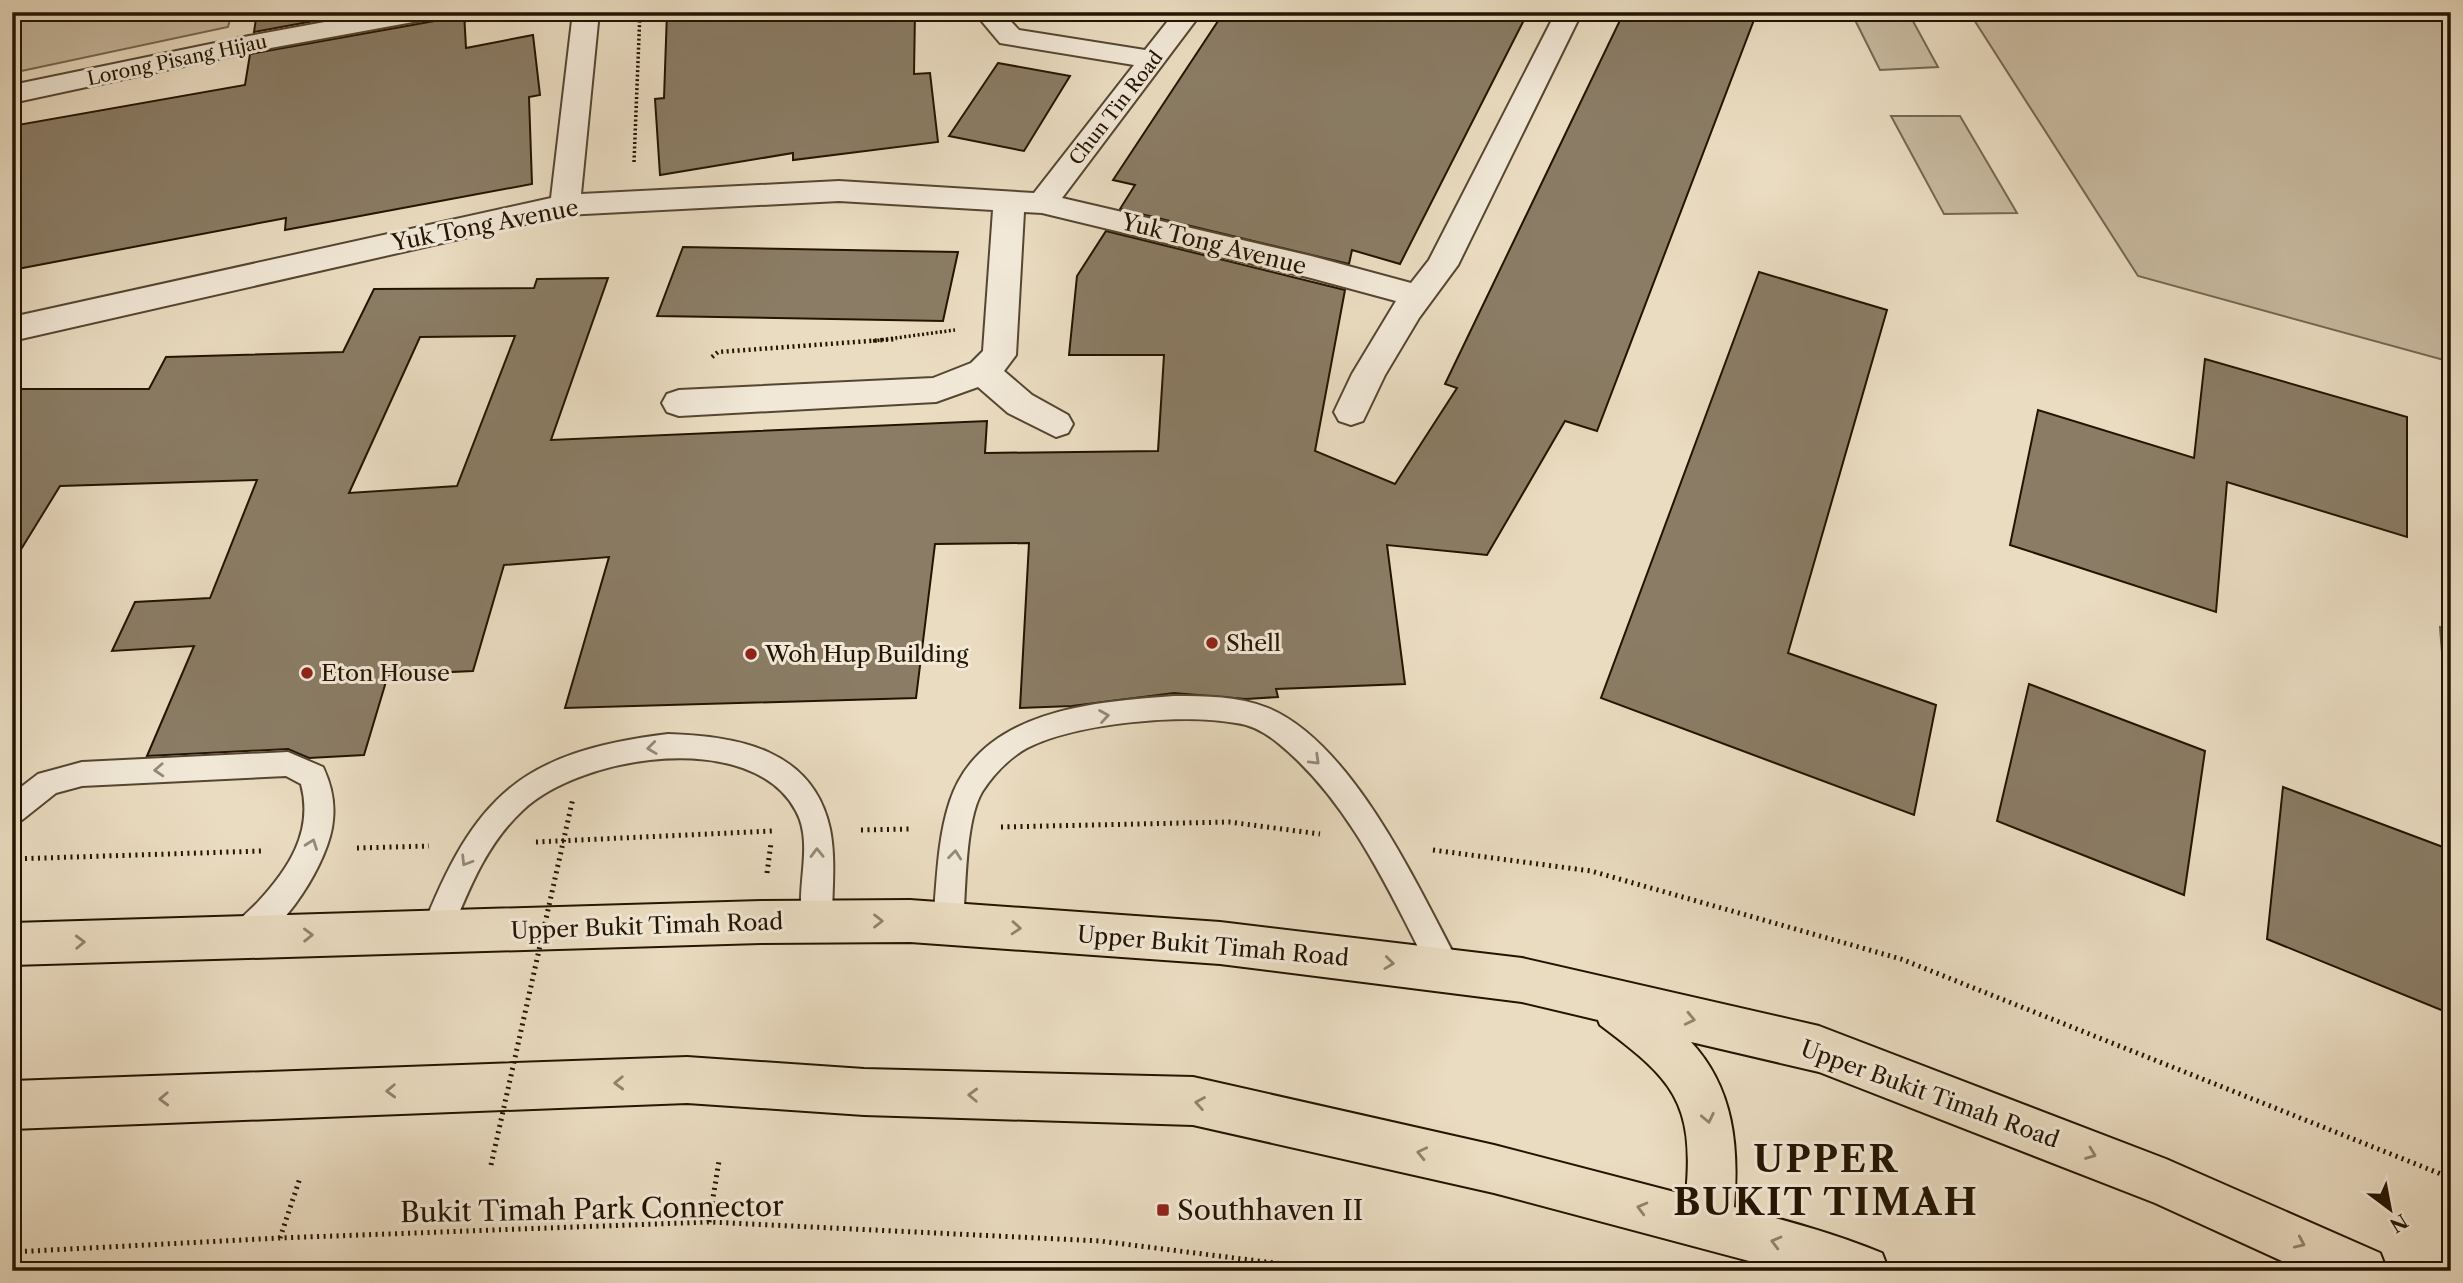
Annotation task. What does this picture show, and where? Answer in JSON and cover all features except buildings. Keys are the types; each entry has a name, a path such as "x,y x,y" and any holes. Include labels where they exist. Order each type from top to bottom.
{"highway":[{"name":"Upper Bukit Timah Road","path":"12,944 817,921 948,923 1220,943 1522,979 1819,1049 2166,1183 2362,1271"},
{"path":"1600,998 1659,1040 1689,1074 1707,1110 1712,1144 1708,1225"},
{"path":"12,1105 687,1080 863,1092 1193,1101 1494,1169 1811,1252 1864,1271"}],"street":[{"name":"Lorong Pisang Hijau","path":"12,94 248,44 424,12"},
{"path":"565,205 586,12"},
{"path":"987,12 1010,37 1153,61"},
{"name":"Chun Tin Road","path":"1042,203 1189,12"},
{"path":"1351,412 1369,373 1417,296 1442,265 1569,12"},
{"name":"Yuk Tong Avenue","path":"12,329 565,205 839,191 1042,203 1417,296"},
{"path":"686,402 936,390 982,372 999,355 1009,203"},
{"path":"982,372 1020,404 1056,424"}],"lane":[{"path":"948,923 958,828 969,788 995,756 1020,738 1067,721 1148,709 1206,708 1258,716 1287,734 1322,766 1376,842 1446,970"},
{"path":"436,932 459,871 475,844 517,796 558,772 610,753 666,746 719,749 762,761 791,778 807,802 816,830 817,921"},
{"path":"12,811 48,783 82,774 288,764 313,776 320,793 321,820 311,850 272,911 243,937"}],"path":[{"path":"632,201 640,12"},
{"path":"686,402 704,363 718,352 908,338 952,333 958,328"},
{"path":"491,1165 573,798"},
{"path":"709,1222 719,1161"},
{"path":"280,1238 300,1178"},
{"name":"Bukit Timah Park Connector","path":"12,1252 280,1238 709,1222 1100,1241 1338,1271"}],"shaded area":[{"path":"12,12 232,12 228,27 12,73"},
{"path":"1851,12 1908,12 1938,67 1880,70"},
{"path":"1969,12 2451,12 2451,362 2138,276"},
{"path":"1891,116 1960,116 2017,213 1944,214"},
{"path":"2440,627 2451,630 2451,717 2447,716"}],"place":[{"name":"Shell","path":"1212,643"},
{"name":"Woh Hup Building","path":"751,654"},
{"name":"Eton House","path":"307,673"},
{"name":"Southhaven II","path":"1163,1210"}],"district":[{"name":"UPPER BUKIT TIMAH","path":"1826,1180"}]}
